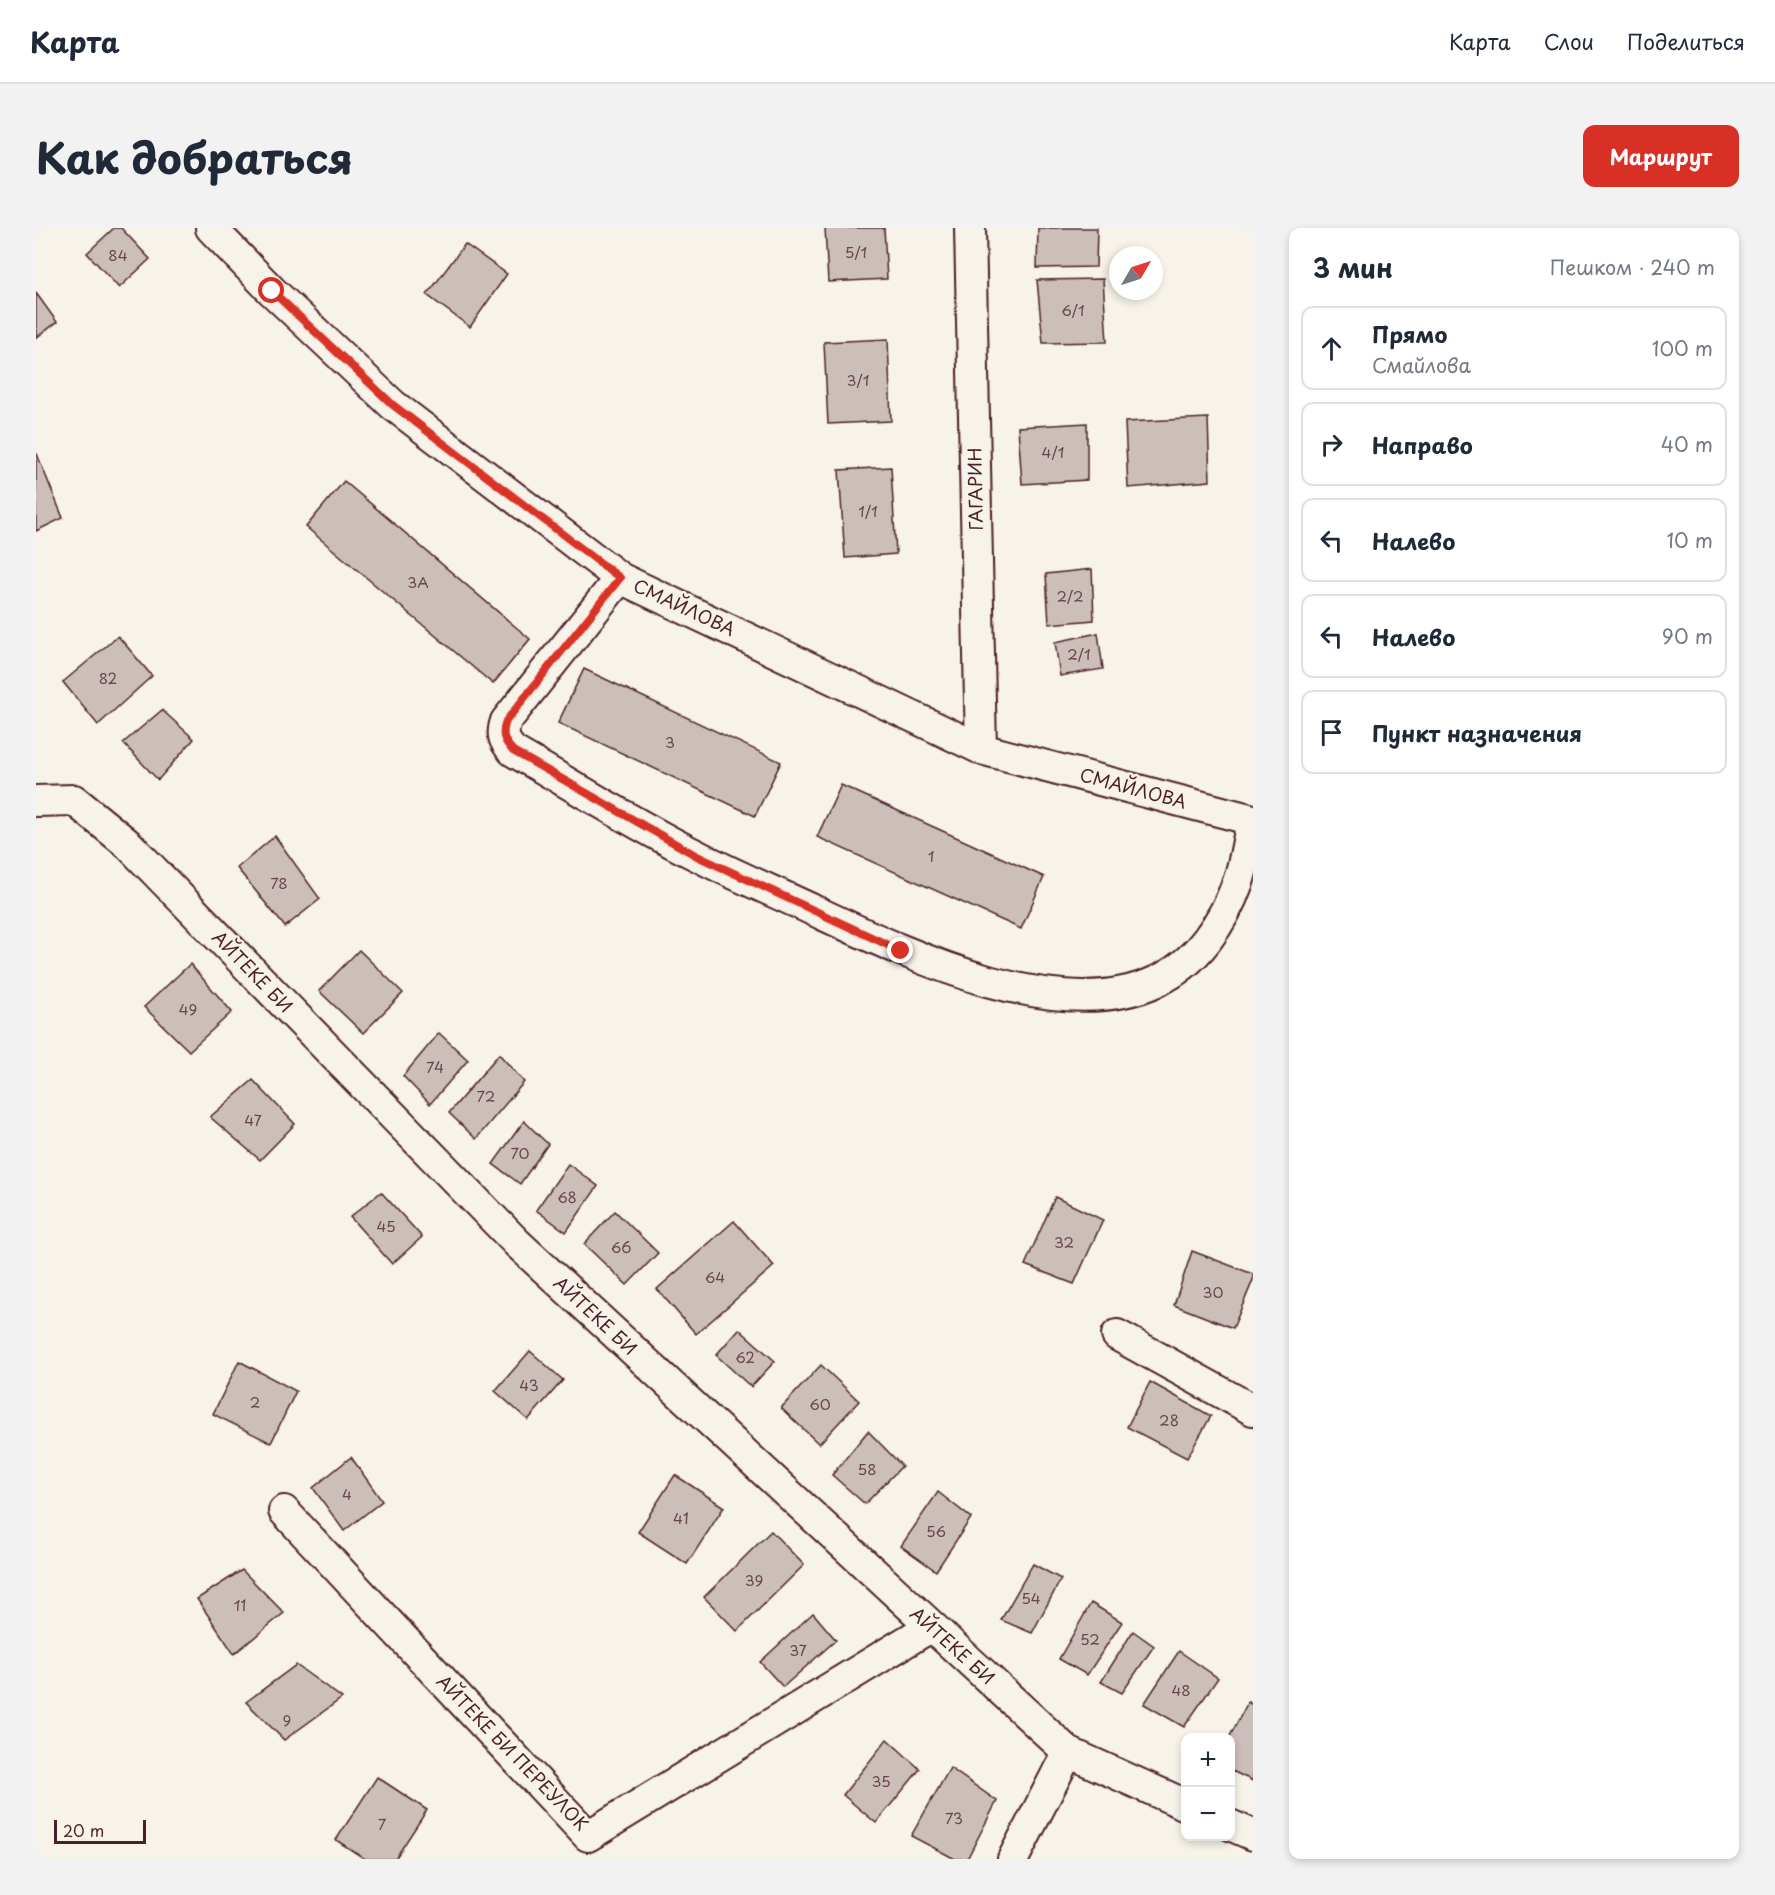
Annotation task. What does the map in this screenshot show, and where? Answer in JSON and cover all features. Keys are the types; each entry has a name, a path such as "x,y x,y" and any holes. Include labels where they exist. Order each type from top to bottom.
{"street":[{"name":"СМАЙЛОВА","path":"211,228 272,291 393,405 620,578 981,749 1253,820"},
{"name":"ГАГАРИН","path":"970,228 981,749"},
{"path":"620,578 506,721 502,731 504,741 513,751 697,856 901,951 1005,986 1059,994 1098,996 1130,992 1159,980 1188,960 1210,937 1229,905 1239,879 1253,820"},
{"name":"АЙТЕКЕ БИ","path":"36,801 74,800 129,845 517,1243 930,1627 1068,1752 1181,1803"},
{"path":"1117,1335 1253,1410"},
{"name":"АЙТЕКЕ БИ ПЕРЕУЛОК","path":"284,1511 588,1836 930,1627"},
{"path":"1013,1859 1068,1752"},
{"path":"1235,1827 1253,1835"}],"building":[{"path":"114,228 121,228 150,259 119,288 87,253"},
{"path":"825,228 884,228 887,279 828,282"},
{"path":"1038,228 1097,228 1096,267 1037,268"},
{"path":"465,244 507,274 470,327 427,295"},
{"path":"1103,279 1107,342 1043,343 1037,280"},
{"path":"36,293 57,322 36,338"},
{"path":"888,339 891,421 828,424 824,342"},
{"path":"1208,418 1210,481 1128,488 1125,422"},
{"path":"1087,423 1087,480 1022,484 1018,427"},
{"path":"36,455 63,518 36,531"},
{"path":"891,467 896,554 845,558 839,470"},
{"path":"344,481 530,639 493,684 306,527"},
{"path":"1092,569 1094,620 1049,624 1046,574"},
{"path":"1098,633 1103,669 1060,676 1055,642"},
{"path":"118,636 152,676 98,725 63,682"},
{"path":"584,669 781,762 755,816 558,723"},
{"path":"162,710 194,739 158,780 123,743"},
{"path":"841,785 1044,877 1021,929 817,837"},
{"path":"275,836 320,899 285,927 237,868"},
{"path":"359,950 403,993 363,1033 319,991"},
{"path":"190,964 232,1012 189,1051 144,1007"},
{"path":"439,1033 468,1060 430,1104 403,1076"},
{"path":"499,1054 524,1082 476,1139 449,1113"},
{"path":"253,1080 295,1124 260,1160 210,1117"},
{"path":"524,1121 548,1144 520,1184 493,1164"},
{"path":"568,1164 598,1186 566,1232 536,1210"},
{"path":"381,1192 422,1237 392,1264 350,1217"},
{"path":"1055,1197 1103,1220 1074,1284 1025,1265"},
{"path":"615,1211 658,1253 627,1285 584,1244"},
{"path":"734,1221 774,1266 696,1334 657,1289"},
{"path":"1192,1251 1253,1274 1253,1280 1233,1328 1174,1305"},
{"path":"739,1329 775,1361 751,1387 716,1355"},
{"path":"530,1351 563,1380 528,1420 495,1391"},
{"path":"239,1361 296,1391 271,1443 213,1414"},
{"path":"821,1365 859,1401 819,1444 781,1408"},
{"path":"1150,1382 1211,1416 1187,1458 1127,1427"},
{"path":"868,1431 902,1466 865,1504 832,1475"},
{"path":"351,1457 382,1501 344,1531 313,1488"},
{"path":"675,1475 724,1507 687,1564 638,1532"},
{"path":"938,1492 971,1518 936,1571 901,1546"},
{"path":"771,1531 804,1565 737,1631 704,1597"},
{"path":"1033,1564 1061,1579 1032,1633 1001,1620"},
{"path":"242,1570 284,1613 234,1654 197,1599"},
{"path":"1091,1603 1122,1622 1087,1675 1059,1659"},
{"path":"813,1613 836,1640 783,1687 760,1662"},
{"path":"1133,1631 1154,1646 1122,1693 1101,1682"},
{"path":"1179,1651 1218,1678 1184,1727 1144,1704"},
{"path":"296,1665 342,1698 284,1740 246,1702"},
{"path":"1248,1702 1253,1705 1253,1781 1235,1772 1235,1733 1232,1733"},
{"path":"887,1739 920,1769 876,1823 843,1795"},
{"path":"950,1768 997,1801 967,1859 955,1859 911,1836"},
{"path":"377,1777 427,1810 395,1859 365,1859 336,1840"}],"route":[{"path":"272,291 393,405 620,578 506,721 502,731 504,741 513,751 697,856 901,951"}]}
